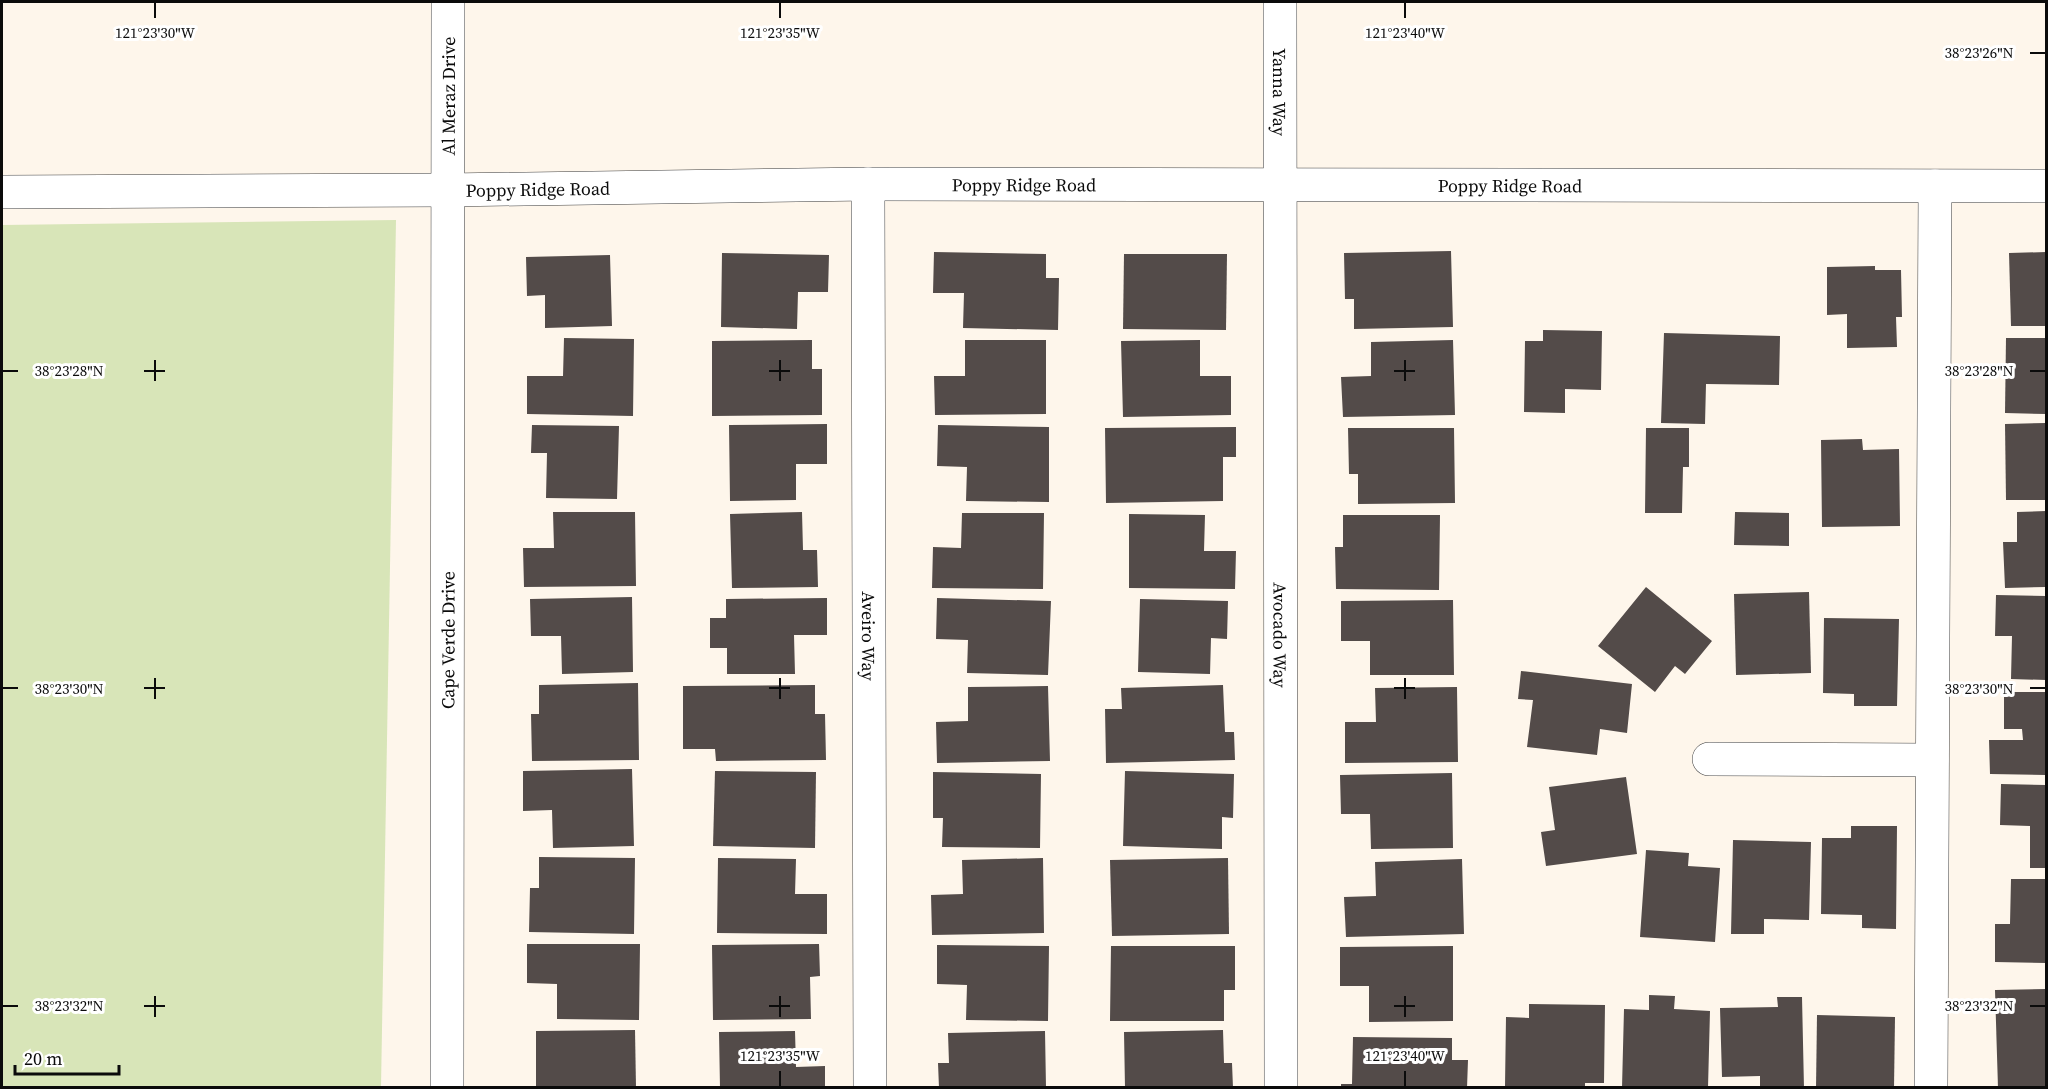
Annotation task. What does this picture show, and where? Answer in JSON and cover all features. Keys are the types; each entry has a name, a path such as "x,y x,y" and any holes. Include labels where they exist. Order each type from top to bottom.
{"street":[{"name":"Al Meraz Drive","path":"448,2 448,190"},
{"name":"Yanna Way","path":"1280,2 1280,183"},
{"name":"Avocado Way","path":"1280,183 1281,1088"},
{"name":"Poppy Ridge Road","path":"2,192 448,190 868,184 2046,186"},
{"name":"Aveiro Way","path":"868,184 870,1088"},
{"path":"1931,1088 1935,186"},
{"name":"Cape Verde Drive","path":"447,1088 448,190"},
{"path":"1709,759 1932,760"}],"green space":[{"path":"396,220 381,1087 2,1087 2,225"}],"building":[{"path":"1451,251 1453,327 1354,329 1354,299 1345,299 1344,253"},
{"path":"934,252 1046,254 1046,278 1059,278 1058,330 963,328 964,293 933,293"},
{"path":"2046,252 2046,326 2011,326 2009,253"},
{"path":"722,253 829,255 828,292 798,292 797,329 721,327"},
{"path":"1124,254 1227,254 1226,330 1123,329"},
{"path":"610,255 612,326 545,328 545,295 527,296 526,257"},
{"path":"1875,266 1875,270 1901,270 1902,317 1896,317 1897,347 1847,348 1847,314 1827,315 1827,267"},
{"path":"1543,330 1602,331 1601,390 1565,389 1565,413 1524,412 1525,341 1543,341"},
{"path":"1664,333 1780,336 1779,385 1706,384 1705,424 1661,423"},
{"path":"564,338 634,339 633,416 527,414 527,376 563,376"},
{"path":"2006,338 2046,338 2046,414 2005,413"},
{"path":"812,340 812,369 822,369 822,415 712,416 712,341"},
{"path":"965,340 1046,340 1046,414 935,415 934,376 965,376"},
{"path":"1200,340 1200,376 1231,376 1231,415 1123,417 1121,341"},
{"path":"1453,340 1455,415 1343,417 1341,377 1371,376 1371,342"},
{"path":"2046,423 2046,500 2006,500 2005,424"},
{"path":"827,424 827,464 796,464 796,500 730,501 729,425"},
{"path":"532,425 619,426 617,499 546,498 547,453 531,453"},
{"path":"938,425 1049,427 1049,502 966,501 967,467 937,466"},
{"path":"1236,427 1236,457 1223,457 1223,501 1106,503 1105,428"},
{"path":"1348,428 1454,428 1455,503 1358,504 1358,474 1349,474"},
{"path":"1646,428 1689,428 1689,467 1683,467 1682,513 1645,513"},
{"path":"1862,439 1863,450 1899,449 1900,526 1822,527 1821,440"},
{"path":"2046,511 2046,587 2005,588 2003,542 2017,542 2017,512"},
{"path":"553,512 635,512 636,586 524,587 523,548 554,548"},
{"path":"802,512 803,550 817,550 818,587 732,588 730,514"},
{"path":"1735,512 1789,513 1789,546 1734,545"},
{"path":"962,513 1044,513 1043,589 932,588 933,547 961,548"},
{"path":"1129,514 1205,515 1204,551 1236,551 1235,589 1129,588"},
{"path":"1343,515 1440,515 1439,590 1336,589 1335,547 1343,547"},
{"path":"1646,587 1712,641 1685,674 1675,666 1655,692 1598,646"},
{"path":"1809,592 1811,673 1736,675 1734,594"},
{"path":"1996,595 2046,596 2046,680 2011,679 2012,636 1995,636"},
{"path":"632,597 633,672 562,674 561,636 531,636 530,599"},
{"path":"827,598 827,635 794,635 795,674 727,674 727,648 710,648 710,618 726,618 726,599"},
{"path":"937,598 1051,601 1048,675 967,673 968,640 936,639"},
{"path":"1140,599 1228,601 1227,639 1211,638 1210,674 1138,672"},
{"path":"1453,600 1454,675 1370,675 1370,641 1341,641 1341,601"},
{"path":"1824,618 1899,619 1897,706 1854,706 1854,694 1823,693"},
{"path":"1521,671 1632,684 1627,733 1600,729 1597,755 1527,747 1533,700 1518,699"},
{"path":"638,683 639,760 532,761 531,714 539,714 539,685"},
{"path":"815,685 815,714 825,714 826,760 716,761 715,749 683,749 683,686"},
{"path":"1223,685 1225,732 1234,732 1235,760 1106,763 1105,709 1122,709 1121,688"},
{"path":"1048,686 1050,761 937,763 936,722 968,721 968,687"},
{"path":"1457,687 1458,762 1345,763 1345,722 1376,722 1375,688"},
{"path":"2004,692 2046,692 2046,775 1990,774 1989,740 2023,740 2022,729 2004,729"},
{"path":"632,769 634,846 553,848 552,810 523,811 523,771"},
{"path":"715,771 816,772 815,848 713,846"},
{"path":"1125,771 1234,774 1233,818 1222,817 1222,849 1123,846"},
{"path":"933,772 1041,774 1040,848 942,847 943,818 933,818"},
{"path":"1452,773 1453,848 1371,849 1370,814 1341,814 1340,775"},
{"path":"1626,777 1637,854 1546,866 1541,832 1555,830 1549,787"},
{"path":"2001,784 2046,785 2046,868 2030,868 2030,826 2000,825"},
{"path":"1851,826 1897,826 1896,929 1862,928 1862,915 1821,914 1822,838 1851,838"},
{"path":"1733,840 1811,842 1809,920 1764,919 1764,934 1731,934"},
{"path":"1646,850 1689,853 1688,866 1720,868 1715,942 1640,937"},
{"path":"539,857 635,858 634,934 529,932 530,888 539,888"},
{"path":"718,858 796,859 795,894 827,894 827,934 717,933"},
{"path":"1043,858 1044,933 932,935 931,895 963,894 962,860"},
{"path":"1228,858 1229,934 1112,936 1110,860"},
{"path":"1462,859 1464,934 1346,937 1344,897 1376,896 1375,862"},
{"path":"2011,879 2046,879 2046,963 1995,962 1995,924 2010,924"},
{"path":"527,944 640,944 639,1020 557,1019 557,984 527,983"},
{"path":"819,944 820,976 810,977 811,1019 713,1020 712,945"},
{"path":"937,945 1049,946 1048,1021 966,1020 967,985 937,984"},
{"path":"1111,946 1235,946 1235,990 1224,990 1224,1021 1110,1021"},
{"path":"1453,946 1453,1021 1369,1022 1369,986 1340,986 1340,947"},
{"path":"2046,989 2046,1088 1998,1088 1995,990"},
{"path":"1649,995 1675,996 1674,1009 1710,1011 1708,1088 1622,1088 1624,1009 1649,1010"},
{"path":"1777,997 1802,997 1804,1088 1760,1088 1760,1076 1722,1077 1720,1008 1778,1007"},
{"path":"1529,1004 1605,1005 1604,1083 1585,1083 1585,1088 1505,1086 1506,1017 1529,1018"},
{"path":"1817,1015 1895,1017 1894,1088 1816,1088"},
{"path":"635,1030 636,1088 536,1088 536,1031"},
{"path":"1223,1030 1224,1063 1232,1063 1233,1088 1125,1088 1124,1032"},
{"path":"795,1031 796,1067 825,1066 825,1088 720,1088 719,1032"},
{"path":"1045,1031 1046,1088 939,1088 938,1063 949,1063 948,1033"},
{"path":"1353,1037 1452,1038 1452,1060 1468,1060 1467,1088 1341,1088 1341,1084 1352,1084"}]}
